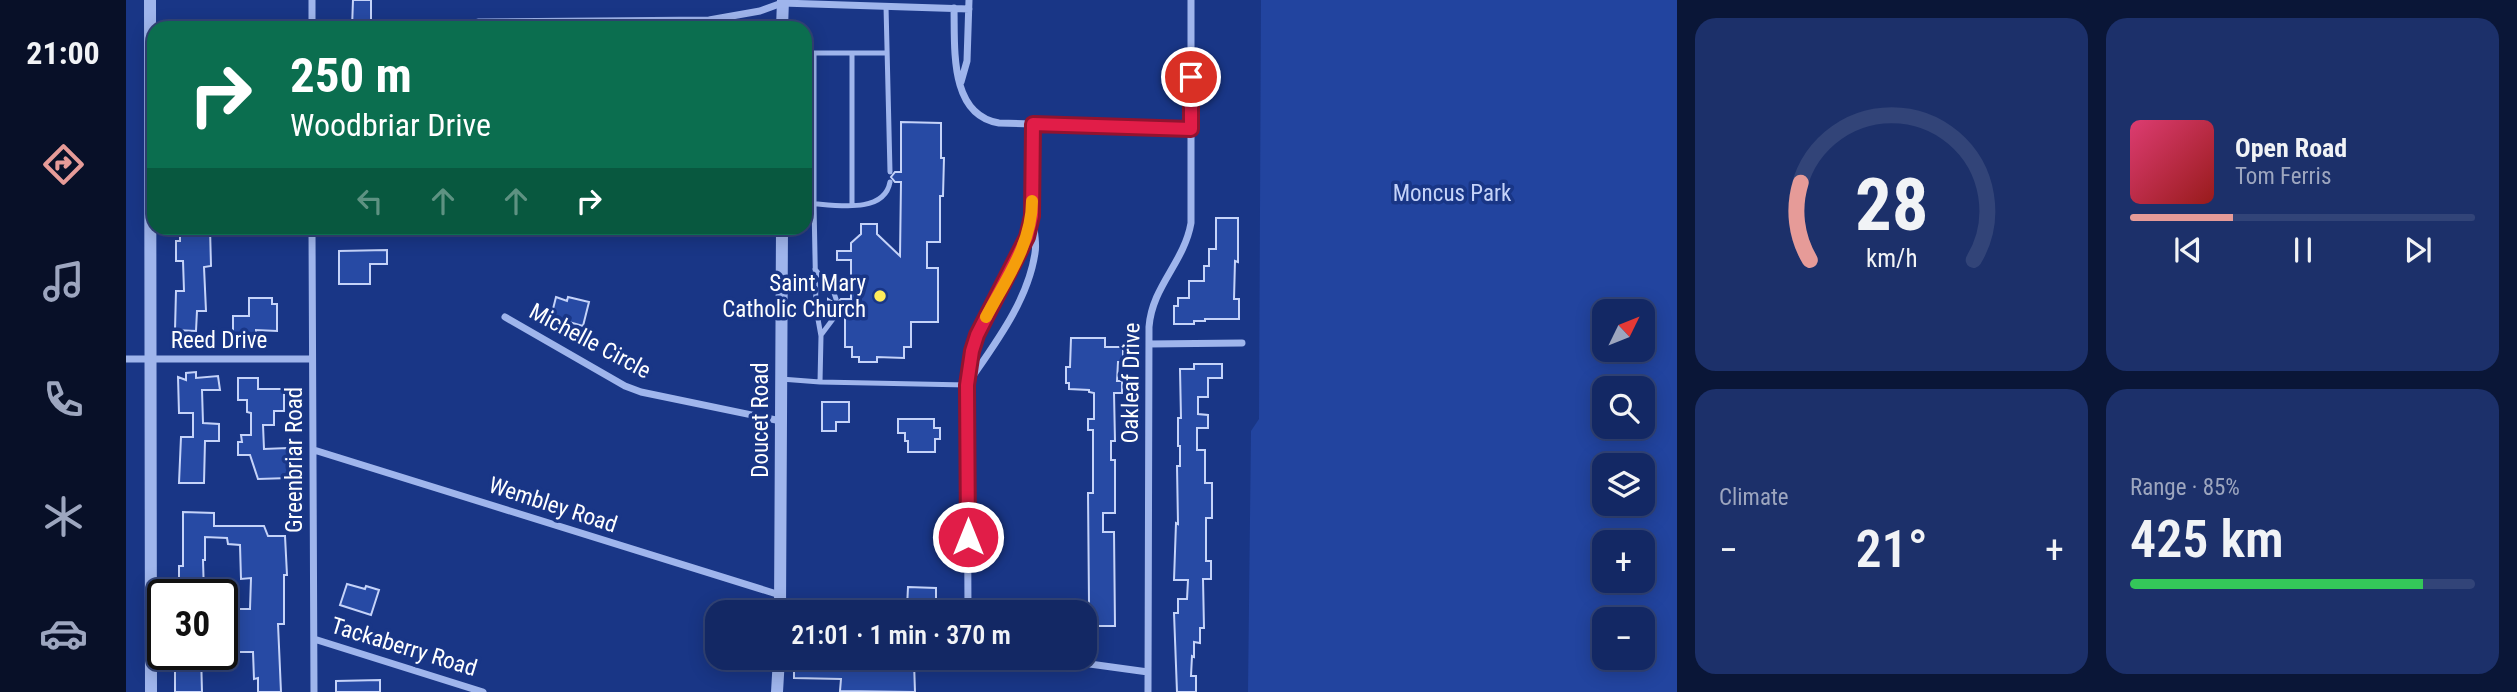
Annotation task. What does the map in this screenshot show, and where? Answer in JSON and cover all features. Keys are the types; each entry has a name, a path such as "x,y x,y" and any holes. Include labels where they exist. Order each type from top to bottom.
{"street":[{"path":"150,0 150,21"},
{"path":"312,0 312,21"},
{"name":"Oakleaf Drive","path":"1148,692 1150,316 1156,295 1179,258 1190,231 1191,0"},
{"path":"782,1 782,21"},
{"path":"594,21 709,20 760,11 782,1 954,9 969,4 967,61 961,83"},
{"path":"954,9 955,64 966,102 980,117 999,123 1191,129"},
{"path":"967,385 1007,324 1029,276 1036,245 1032,216 1033,124"},
{"path":"968,600 967,385 972,351 977,335 1024,246 1032,216"},
{"path":"151,235 151,692"},
{"name":"Greenbriar Road","path":"312,235 314,692"},
{"name":"Doucet Road","path":"780,600 782,235"},
{"name":"Michelle Circle","path":"505,317 633,389 781,421"},
{"path":"1149,344 1242,343"},
{"name":"Reed Drive","path":"126,359 312,359"},
{"name":"Wembley Road","path":"314,450 780,595"},
{"name":"Tackaberry Road","path":"314,639 483,692"},
{"path":"1097,665 1148,672"},
{"path":"777,692 778,670"}],"lane":[{"path":"886,6 890,172"},
{"path":"820,382 821,336 816,309 815,269 814,52 886,53"},
{"path":"852,53 852,204"},
{"path":"814,204 870,205 885,194 890,182"},
{"path":"815,269 836,299"},
{"path":"821,336 836,316"},
{"path":"781,379 967,385"}],"green space":[{"name":"Moncus Park","path":"1261,0 1677,0 1677,692 1248,692 1251,431 1259,419"}],"building":[{"path":"353,0 371,0 371,21 352,21"},
{"path":"901,122 941,123 941,158 944,158 943,196 940,196 940,242 927,242 927,268 938,268 938,322 911,322 911,347 904,347 904,358 877,357 877,362 859,362 859,357 852,357 852,347 845,347 845,316 841,316 840,311 836,310 828,316 828,299 836,304 841,299 851,299 851,260 837,260 837,251 851,251 851,243 861,234 861,224 877,224 877,234 900,256 901,182 895,182 891,177 895,172 901,172"},
{"path":"1216,218 1238,218 1238,262 1235,261 1234,299 1239,299 1239,319 1205,319 1194,321 1194,324 1174,324 1174,306 1178,306 1178,298 1189,298 1189,281 1204,281 1204,266 1209,266 1209,249 1216,249"},
{"path":"180,235 210,235 211,266 204,267 206,311 197,311 196,331 175,330 176,291 184,291 183,261 176,261 176,241 180,241"},
{"path":"387,250 387,264 370,264 370,284 339,284 339,251"},
{"path":"556,297 567,301 568,297 589,302 583,326 551,317"},
{"path":"249,298 272,298 272,304 277,304 277,331 256,330 256,334 233,334 233,316 249,316"},
{"path":"1071,338 1105,338 1105,347 1123,347 1123,362 1118,362 1117,381 1122,381 1122,393 1114,393 1115,441 1111,441 1111,460 1115,460 1115,513 1103,513 1103,532 1114,532 1115,626 1097,626 1097,600 1089,600 1088,493 1093,493 1093,430 1088,430 1088,419 1094,419 1094,393 1089,390 1069,389 1069,383 1066,383 1066,367 1070,367"},
{"path":"1194,364 1222,364 1222,378 1208,378 1208,397 1198,397 1198,414 1208,415 1208,428 1197,428 1197,450 1205,450 1205,483 1212,483 1212,518 1206,518 1206,561 1211,561 1211,579 1203,579 1204,628 1200,628 1200,643 1194,642 1194,657 1192,656 1191,676 1196,676 1196,692 1177,692 1174,613 1178,613 1178,599 1187,599 1188,580 1174,580 1176,523 1178,524 1177,466 1180,466 1180,369 1194,369"},
{"path":"196,372 196,378 218,376 220,390 202,390 203,423 219,424 219,441 205,441 204,483 179,483 181,437 193,437 193,413 179,413 178,377 186,380 186,373"},
{"path":"238,378 258,378 258,389 284,389 284,411 274,411 274,425 263,425 264,449 288,448 289,478 258,479 250,455 238,455 241,435 251,435 251,413 247,412 247,400 238,400"},
{"path":"822,402 849,402 849,422 836,422 836,431 822,431"},
{"path":"898,419 934,419 934,428 940,428 940,439 935,439 935,452 908,452 905,433 898,433"},
{"path":"183,512 214,513 214,526 264,526 268,536 285,536 287,575 284,575 284,624 278,624 281,692 258,692 258,678 254,679 253,652 238,652 238,609 250,609 251,578 241,579 240,545 228,544 227,538 205,537 204,579 179,579 179,566 183,566"},
{"path":"347,584 379,590 371,615 340,605"},
{"path":"908,587 936,588 936,600 907,600"},
{"path":"201,670 202,692 175,692 175,671"},
{"path":"794,670 914,670 915,692 840,691 841,679 794,678"},
{"path":"380,680 380,692 336,692 336,681"}],"slow traffic":[{"path":"986,317 1024,246 1032,216 1032,201"}],"place":[{"name":"Saint Mary Catholic Church","path":"880,296"}],"route":[{"path":"968,537 967,385 972,351 977,335 1027,237 1032,216 1033,124 1191,129 1191,77"}]}
